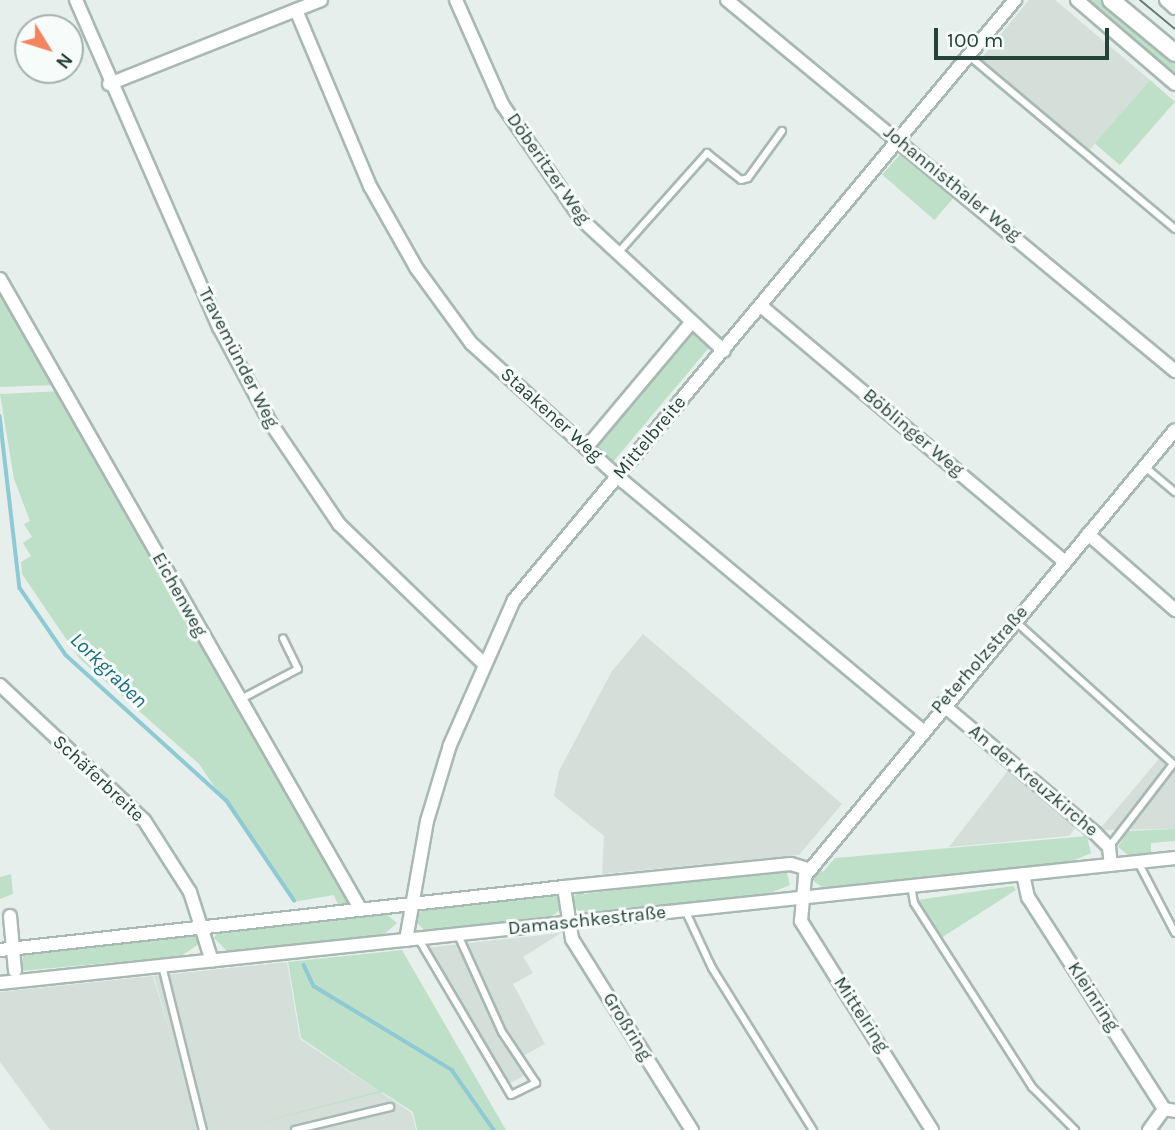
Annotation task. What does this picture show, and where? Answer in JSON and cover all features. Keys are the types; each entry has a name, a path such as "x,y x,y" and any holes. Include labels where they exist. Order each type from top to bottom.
{"street":[{"name":"Travemünder Weg","path":"76,0 109,84 219,327 302,474 339,524 482,662"},
{"path":"109,84 321,0"},
{"name":"Döberitzer Weg","path":"456,0 502,104 535,158 616,255 724,351"},
{"name":"Johannisthaler Weg","path":"727,0 1175,371"},
{"name":"Mittelbreite","path":"412,939 408,905 450,746 482,662 514,600 1015,0"},
{"path":"1077,0 1175,84"},
{"path":"1111,0 1175,54"},
{"path":"1166,0 1175,8"},
{"name":"Staakener Weg","path":"296,10 344,131 417,269 471,343 618,476 920,729"},
{"name":"Eichenweg","path":"0,279 238,700 361,910"},
{"name":"Böblinger Weg","path":"761,306 1064,561"},
{"path":"586,448 691,323"},
{"name":"Peterholzstraße","path":"799,898 807,869 920,729 1175,430"},
{"path":"1088,534 1175,610"},
{"name":"Schäferbreite","path":"0,685 144,820 204,925 212,961"},
{"name":"An der Kreuzkirche","path":"943,704 1095,832 1109,847 1111,864"},
{"name":"Damaschkestraße","path":"0,983 16,976 212,961 1175,858"},
{"name":"Damaschkestraße","path":"6,949 204,925 791,864 807,869"},
{"name":"Kleinring","path":"1023,874 1028,897 1170,1110"},
{"name":"Großring","path":"564,887 568,922 577,949 692,1130"},
{"name":"Mittelring","path":"799,898 801,921 932,1130"},
{"path":"10,916 6,949 16,976"},
{"path":"1149,1130 1170,1110"}],"lane":[{"path":"969,57 1175,229"},
{"path":"616,255 707,153 741,180 748,178 782,131"},
{"path":"1145,467 1175,492"},
{"path":"1014,621 1173,764 1109,847"},
{"path":"238,700 298,669 283,638"},
{"path":"1138,862 1175,933"},
{"path":"911,886 920,913 1032,1087 1075,1130"},
{"path":"685,910 712,968 813,1130"},
{"path":"412,939 511,1095 536,1083 502,1032 458,935"},
{"path":"162,966 203,1130"},
{"path":"295,1130 390,1107"}],"shaded area":[{"path":"1029,0 1055,0 1150,80 1089,151 979,61"},
{"path":"643,634 842,804 799,855 602,874 604,836 554,796 559,771 612,671"},
{"path":"1163,754 1175,765 1175,829 1099,830"},
{"path":"1010,768 1078,825 1069,836 949,847"},
{"path":"561,933 523,957 533,973 513,984 545,1044 523,1056 533,1071 503,1087 424,948"},
{"path":"287,962 300,1039 412,1113 416,1130 50,1130 0,1062 0,992 153,976 173,1043 154,976"}],"green space":[{"path":"1084,0 1104,0 1175,61 1175,77"},
{"path":"1150,80 1175,102 1120,165 1095,143"},
{"path":"902,152 954,197 934,220 882,175"},
{"path":"0,292 2,295 56,385 0,387"},
{"path":"689,331 709,348 612,463 593,446"},
{"path":"62,391 121,503 354,905 339,907 334,895 293,902 199,764 79,658 22,574 21,562 31,556 23,543 32,537 24,524 30,521 14,479 0,394"},
{"path":"1175,829 1175,841 1151,843 1151,854 1128,855 1118,847 1128,831"},
{"path":"1087,836 1091,853 1068,863 825,889 812,880 816,866 823,872 835,858"},
{"path":"786,870 790,885 763,896 581,915 570,900 582,889 584,894"},
{"path":"11,874 13,894 0,899 0,877"},
{"path":"1013,886 1016,890 941,938 917,900"},
{"path":"561,894 562,908 550,918 425,931 413,919 424,909"},
{"path":"385,913 397,923 381,937 229,953 214,938 220,928"},
{"path":"193,930 199,944 181,956 21,971 24,951"},
{"path":"402,950 506,1130 417,1130 413,1112 382,1092 231,1130 379,1091 301,1038 288,962"}],"waterway":[{"name":"Lorkgraben","path":"0,416 20,588 66,655 227,801 294,900"},
{"name":"Lorkgraben","path":"304,965 314,986 452,1070 494,1130"}],"tram line":[{"path":"1140,0 1175,29"}]}
